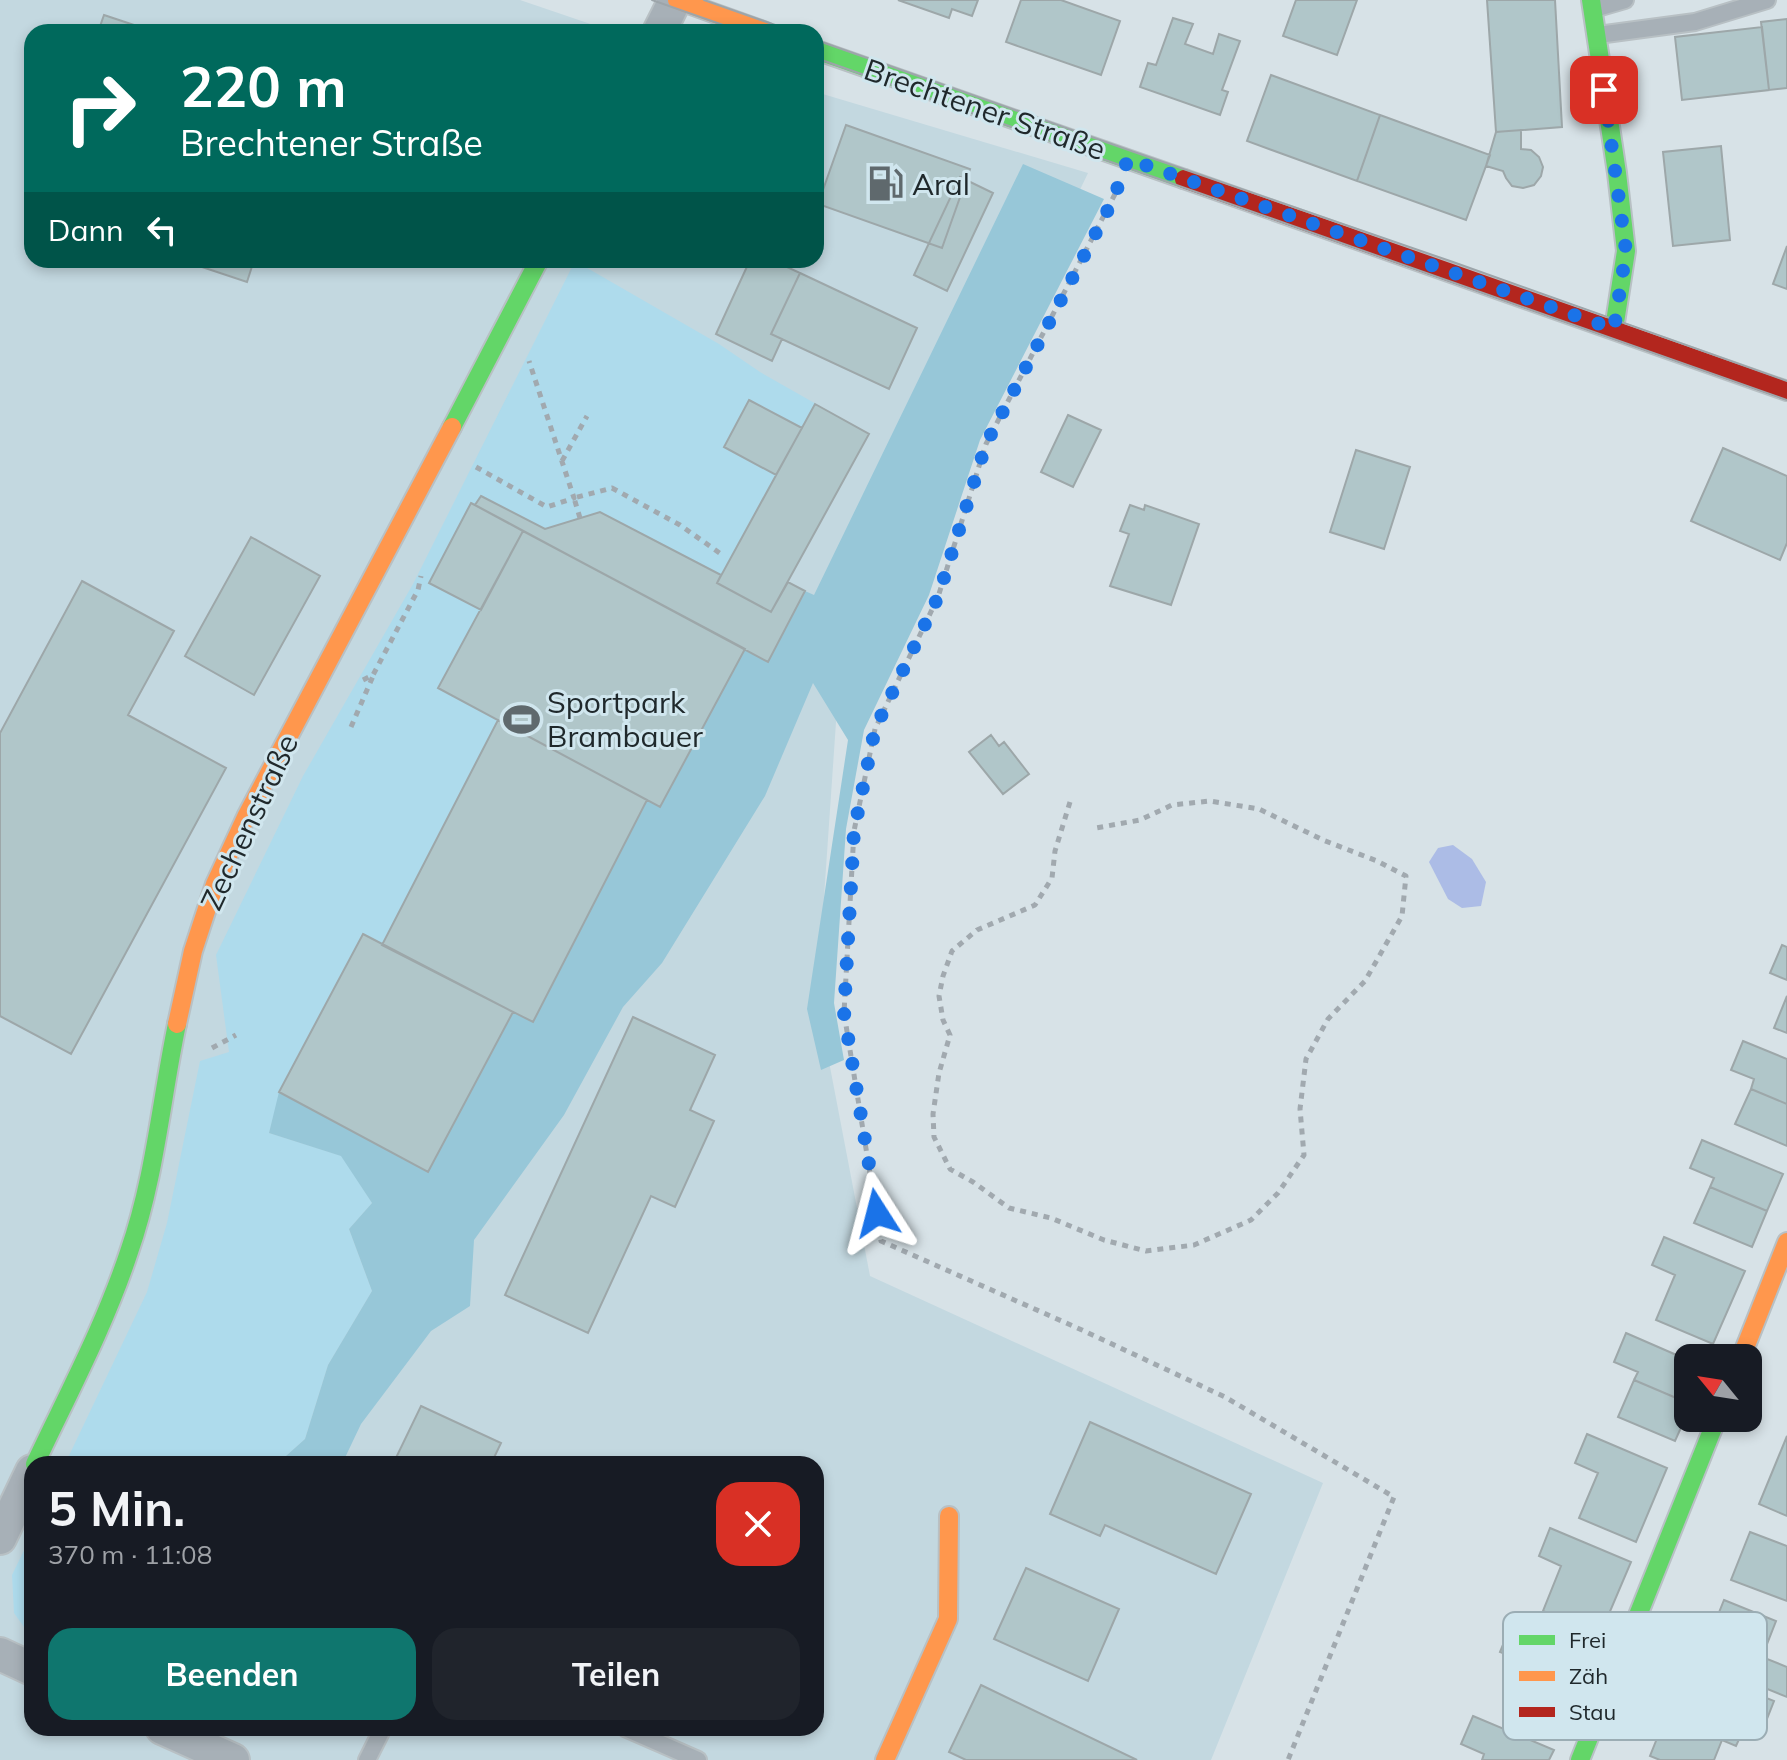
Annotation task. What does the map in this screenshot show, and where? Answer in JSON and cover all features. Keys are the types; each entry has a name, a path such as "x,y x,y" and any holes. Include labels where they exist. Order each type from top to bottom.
{"street":[{"path":"663,24 676,0 744,24"},
{"path":"1592,5 1626,251 1614,329"},
{"name":"Brechtener Straße","path":"824,53 1787,391"},
{"name":"Zechenstraße","path":"39,1456 105,1316 130,1250 153,1166 167,1071 193,951 215,884 246,817 535,268"},
{"path":"1747,1344 1787,1242"},
{"path":"1639,1612 1711,1432"},
{"path":"0,1538 24,1488"},
{"path":"885,1760 948,1619 949,1516"},
{"path":"0,1654 24,1665"},
{"path":"180,1736 233,1760"},
{"path":"1580,1760 1588,1740"}],"lane":[{"path":"1592,5 1625,0"},
{"path":"1596,35 1695,22 1767,0"},
{"path":"367,1760 379,1736"},
{"path":"643,1736 698,1760"}],"path":[{"path":"1128,159 1113,200 986,444 938,597 875,729 854,831 844,1013 881,1241 1225,1397 1394,1497 1288,1760"},
{"path":"513,310 580,518"},
{"path":"562,461 587,416"},
{"path":"472,466 547,507 612,488 680,525 721,554"},
{"path":"351,727 373,675 418,590 423,566"},
{"path":"360,681 373,675"},
{"path":"1070,802 1055,851 1052,878 1035,905 977,930 952,951 939,996 943,1020 950,1035 939,1073 933,1114 934,1137 950,1169 1009,1208 1051,1218 1104,1240 1146,1251 1194,1245 1251,1220 1278,1193 1304,1155 1300,1109 1306,1059 1328,1019 1365,981 1402,916 1406,876 1259,809 1210,801 1172,805 1140,820 1096,828"}],"shaded area":[{"path":"0,0 520,0 590,24 24,24 24,268 824,268 824,94 1088,173 838,693 817,999 870,1276 1323,1483 1211,1760 0,1760"},
{"path":"1023,164 1104,199 980,440 929,595 864,730 846,829 834,1003 844,1060 821,1070 807,1009 848,740 813,683 765,796 662,963 623,1007 564,1115 474,1240 470,1306 431,1331 361,1424 346,1456 286,1456 305,1439 328,1365 372,1291 349,1229 372,1203 341,1156 269,1133 279,1092 428,1171 513,1012 533,1022 647,800 745,649 768,662 805,591 814,595"},
{"name":"Sportpark Brambauer","path":"571,268 587,268 869,434 788,582 805,591 768,662 745,649 647,801 533,1022 513,1012 428,1172 280,1093 269,1133 342,1156 372,1203 349,1229 372,1291 328,1365 305,1439 286,1456 69,1456 147,1292 167,1223 200,1061 229,1052 216,955 303,776 413,584"},
{"path":"1453,845 1472,859 1486,882 1481,906 1462,908 1448,899 1429,862 1438,848"},
{"path":"24,1550 24,1627 14,1613 12,1575"}],"building":[{"path":"898,0 978,0 972,16 952,9 949,18"},
{"path":"1021,0 1061,0 1120,21 1101,75 1006,42"},
{"path":"1296,0 1357,0 1337,55 1283,36"},
{"path":"1487,0 1555,0 1562,127 1496,132"},
{"path":"104,15 131,24 101,24"},
{"path":"1173,18 1193,24 1185,44 1213,54 1219,34 1240,41 1222,90 1228,92 1220,115 1140,87 1148,63 1156,65"},
{"path":"1787,19 1787,88 1769,90 1761,22"},
{"path":"1762,27 1769,90 1682,100 1675,37"},
{"path":"1271,75 1380,115 1357,181 1247,141"},
{"path":"1380,115 1490,155 1466,220 1357,181"},
{"path":"846,125 970,169 942,248 824,206 824,187"},
{"path":"1521,130 1521,149 1531,150 1539,157 1543,167 1534,185 1523,188 1512,186 1503,171 1486,166 1496,132"},
{"path":"1721,146 1730,240 1673,246 1663,152"},
{"path":"960,177 993,193 947,291 914,275"},
{"path":"1787,246 1787,289 1773,284"},
{"path":"205,268 251,268 247,282"},
{"path":"746,268 789,268 800,273 771,334 782,339 772,361 716,334"},
{"path":"800,273 917,328 889,389 771,334"},
{"path":"749,400 802,428 776,475 724,447"},
{"path":"815,404 869,434 771,612 717,583"},
{"path":"1068,415 1101,430 1073,487 1041,472"},
{"path":"1723,448 1787,476 1787,543 1780,560 1691,521"},
{"path":"1356,450 1410,467 1384,549 1330,532"},
{"path":"481,496 545,529 600,512 721,575 717,583 771,612 788,582 805,591 768,662 475,505"},
{"path":"471,503 523,531 481,610 429,583"},
{"path":"1130,505 1144,510 1145,505 1199,524 1171,605 1110,586 1129,534 1120,531"},
{"path":"523,531 745,649 660,807 438,688"},
{"path":"251,537 320,576 254,695 185,656"},
{"path":"82,581 174,631 128,715 226,768 71,1054 0,1016 0,733"},
{"path":"498,720 647,800 533,1022 382,945"},
{"path":"991,735 999,746 1004,742 1029,774 1003,794 969,752"},
{"path":"363,934 513,1012 428,1172 279,1092"},
{"path":"1782,945 1787,947 1787,980 1770,973"},
{"path":"1787,996 1787,1033 1774,1028"},
{"path":"633,1017 715,1055 690,1110 714,1121 675,1207 651,1196 588,1333 505,1295"},
{"path":"1743,1041 1787,1059 1787,1104 1751,1089 1754,1079 1731,1070"},
{"path":"1751,1089 1787,1104 1787,1146 1735,1124"},
{"path":"1702,1140 1783,1174 1767,1211 1710,1187 1714,1178 1690,1168"},
{"path":"1710,1187 1767,1211 1752,1247 1694,1223"},
{"path":"1664,1237 1745,1271 1713,1344 1656,1320 1675,1275 1652,1265"},
{"path":"1626,1333 1674,1354 1674,1397 1634,1380 1638,1372 1614,1362"},
{"path":"1634,1380 1674,1397 1674,1432 1679,1432 1675,1441 1618,1417"},
{"path":"421,1406 501,1443 495,1456 397,1456"},
{"path":"1090,1422 1251,1494 1216,1574 1105,1525 1100,1536 1050,1514"},
{"path":"1587,1434 1667,1468 1636,1542 1579,1518 1598,1473 1575,1463"},
{"path":"1787,1436 1787,1516 1759,1504"},
{"path":"1550,1528 1631,1562 1610,1612 1545,1612 1543,1611 1561,1566 1539,1556"},
{"path":"1750,1532 1787,1546 1787,1601 1731,1580"},
{"path":"1026,1568 1119,1609 1088,1681 994,1639"},
{"path":"1724,1600 1754,1612 1719,1612"},
{"path":"1767,1617 1776,1621 1767,1644"},
{"path":"1767,1659 1787,1667 1787,1697 1767,1689"},
{"path":"981,1685 1137,1760 966,1760 949,1752"},
{"path":"1767,1698 1774,1701 1767,1719"},
{"path":"1473,1716 1503,1729 1503,1740 1530,1740 1554,1750 1549,1760 1482,1760 1484,1754 1461,1744"},
{"path":"1656,1740 1722,1740 1714,1760 1660,1760 1650,1756"},
{"path":"1722,1740 1739,1740 1736,1746"}],"tram line":[{"path":"652,0 720,24"},
{"path":"704,0 772,24"},
{"path":"824,43 1787,381"},
{"path":"824,61 1787,400"}],"traffic: fast":[{"path":"1591,0 1626,251 1614,329"},
{"path":"824,53 1184,179"},
{"path":"452,427 535,268"},
{"path":"39,1456 97,1333 138,1224 177,1024"},
{"path":"1639,1612 1711,1432"},
{"path":"1580,1760 1588,1740"}],"traffic: slow":[{"path":"677,0 744,24"},
{"path":"177,1024 193,951 215,884 246,817 452,427"},
{"path":"1747,1344 1787,1242"},
{"path":"885,1760 948,1619 949,1516"}],"traffic: jam":[{"path":"1184,179 1787,391"}],"place":[{"name":"Aral","path":"886,184"},
{"name":"Sportpark Brambauer","path":"521,719"}],"route":[{"path":"877,1213 844,1013 854,831 875,729 938,597 986,444 1113,200 1128,159 1614,329 1626,251 1604,90"}]}
